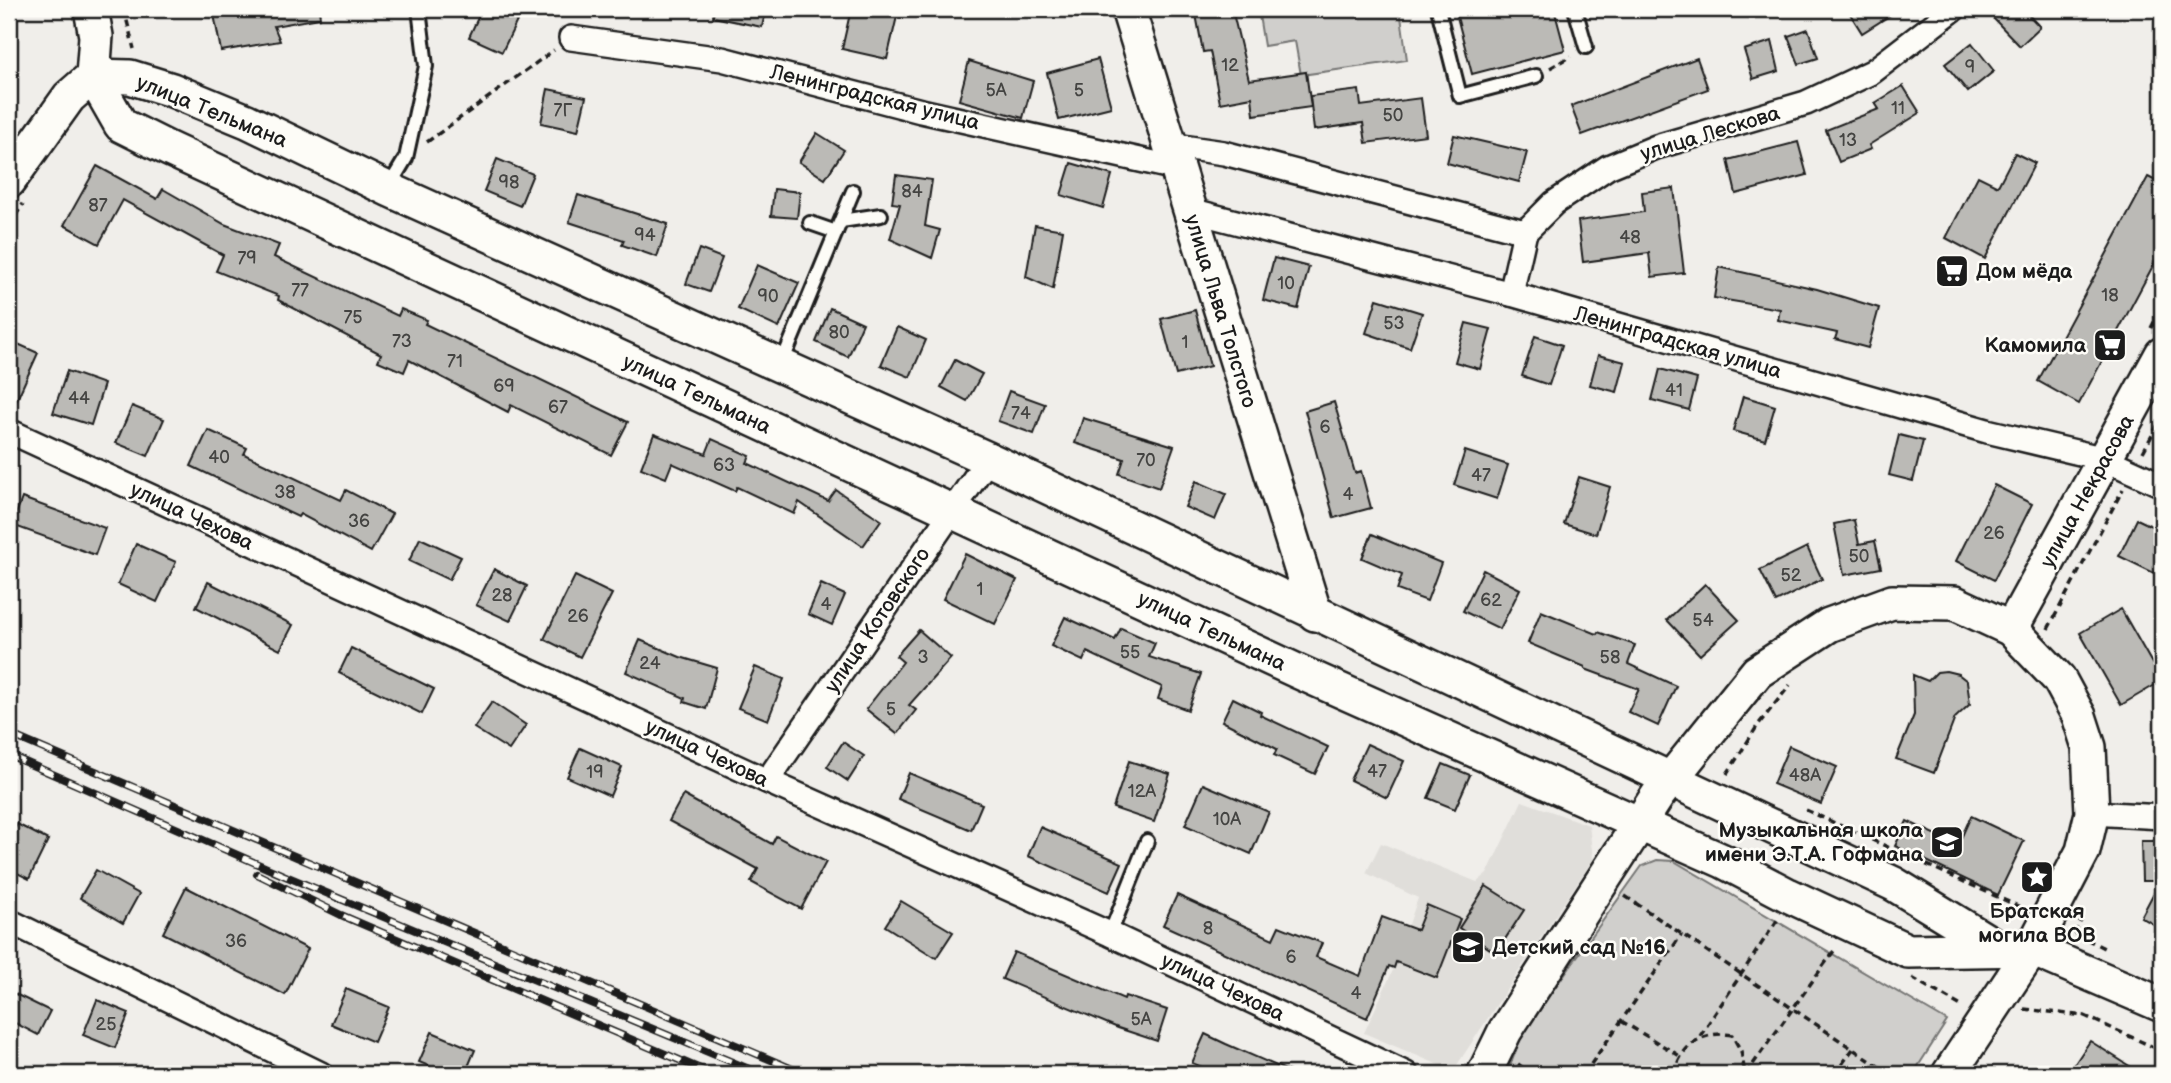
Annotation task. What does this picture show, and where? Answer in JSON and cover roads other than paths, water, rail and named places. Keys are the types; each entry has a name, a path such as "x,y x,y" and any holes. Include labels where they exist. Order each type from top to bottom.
{"main road":[{"path":"16,192 69,97 93,76 96,36 91,9"},
{"name":"улица Льва Толстого","path":"1128,9 1315,614"},
{"name":"улица Тельмана","path":"93,76 130,77 173,90 988,459 1894,884 2016,949 2162,1005"},
{"name":"улица Тельмана","path":"93,76 121,125 133,131 1297,671 1641,824 1908,951 2016,949"},
{"name":"улица Некрасова","path":"2011,629 2119,465 2162,354"},
{"path":"1484,1074 1505,1031 1670,780 1756,672 1829,625 1892,602 1955,603 2011,629 2059,679 2079,716 2089,747 2092,813 2083,851 2048,920 2016,949 1949,1074"}],"street":[{"name":"улица Лескова","path":"1525,232 1554,203 1608,167 1656,147 1806,103 1872,72 1954,9"},
{"name":"Ленинградская улица","path":"571,38 722,59 921,111 1172,156 1224,153 1525,232"},
{"name":"Ленинградская улица","path":"1190,210 1263,226 1511,294 1987,431 2119,465 2162,485"},
{"path":"1511,294 1525,232"},
{"name":"улица Чехова","path":"9,431 767,781 1110,934 1406,1074"},
{"name":"улица Котовского","path":"767,781 988,459"},
{"path":"2092,813 2162,817"},
{"path":"9,921 321,1074"}],"lane":[{"path":"388,189 405,158 426,66 419,9"},
{"path":"1438,9 1460,96 1536,76"},
{"path":"1575,9 1586,47"},
{"path":"781,366 853,191"},
{"path":"810,223 839,227 881,215"},
{"path":"1110,934 1147,841"}],"railway":[{"path":"9,734 804,1074"},
{"path":"9,755 283,875 761,1074"},
{"path":"257,874 341,915 712,1074"}],"place":[{"name":"Дом мёда","path":"1952,271"},
{"name":"Камомила","path":"2110,345"},
{"name":"Музыкальная школа имени Э.Т.А. Гофмана","path":"1947,842"},
{"name":"Братская могила ВОВ","path":"2037,877"},
{"name":"Детский сад №16","path":"1468,947"}]}
